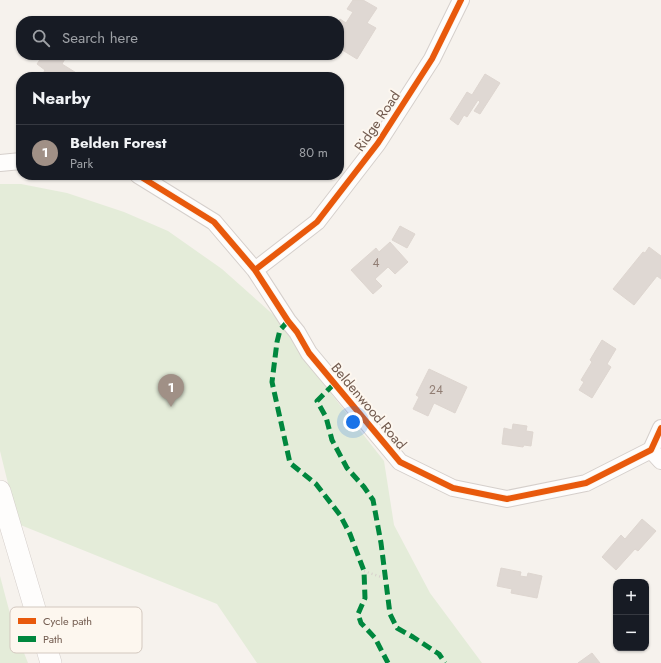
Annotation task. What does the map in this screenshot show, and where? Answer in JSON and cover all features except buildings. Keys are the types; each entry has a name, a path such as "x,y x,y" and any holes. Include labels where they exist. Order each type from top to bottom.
{"street":[{"name":"Ridge Road","path":"255,270 317,222 378,143 432,59 461,0"},
{"path":"0,163 16,161"},
{"name":"Beldenwood Road","path":"146,180 214,222 255,270 288,321 297,332 309,353 400,462 453,488 507,499 586,483 656,455 661,428"},
{"path":"0,491 34,607"},
{"path":"48,653 51,663"}],"path":[{"path":"364,571 387,579"}],"green space":[{"path":"0,184 21,184 67,193 124,212 168,231 222,269 278,319 307,363 384,461 394,525 430,593 482,663 257,663 217,604 18,524 0,451"},
{"path":"0,576 10,614 10,653 24,653 28,663 0,663"}],"marked path":[{"path":"288,321 280,330 272,382 290,463 316,484 340,515 350,534 364,571 365,598 358,614 361,623 375,638 388,663"},
{"path":"334,384 317,401 326,417 332,440 347,468 364,487 373,500 381,543 390,614 397,628 439,654 445,663"}],"cycle path":[{"path":"255,270 317,222 378,143 432,59 461,0"},
{"path":"146,180 214,222 255,270 288,321 297,332 309,353 400,462 453,488 507,499 586,483 651,450 661,428"}],"place":[{"name":"Belden Forest","path":"171,407"}]}
